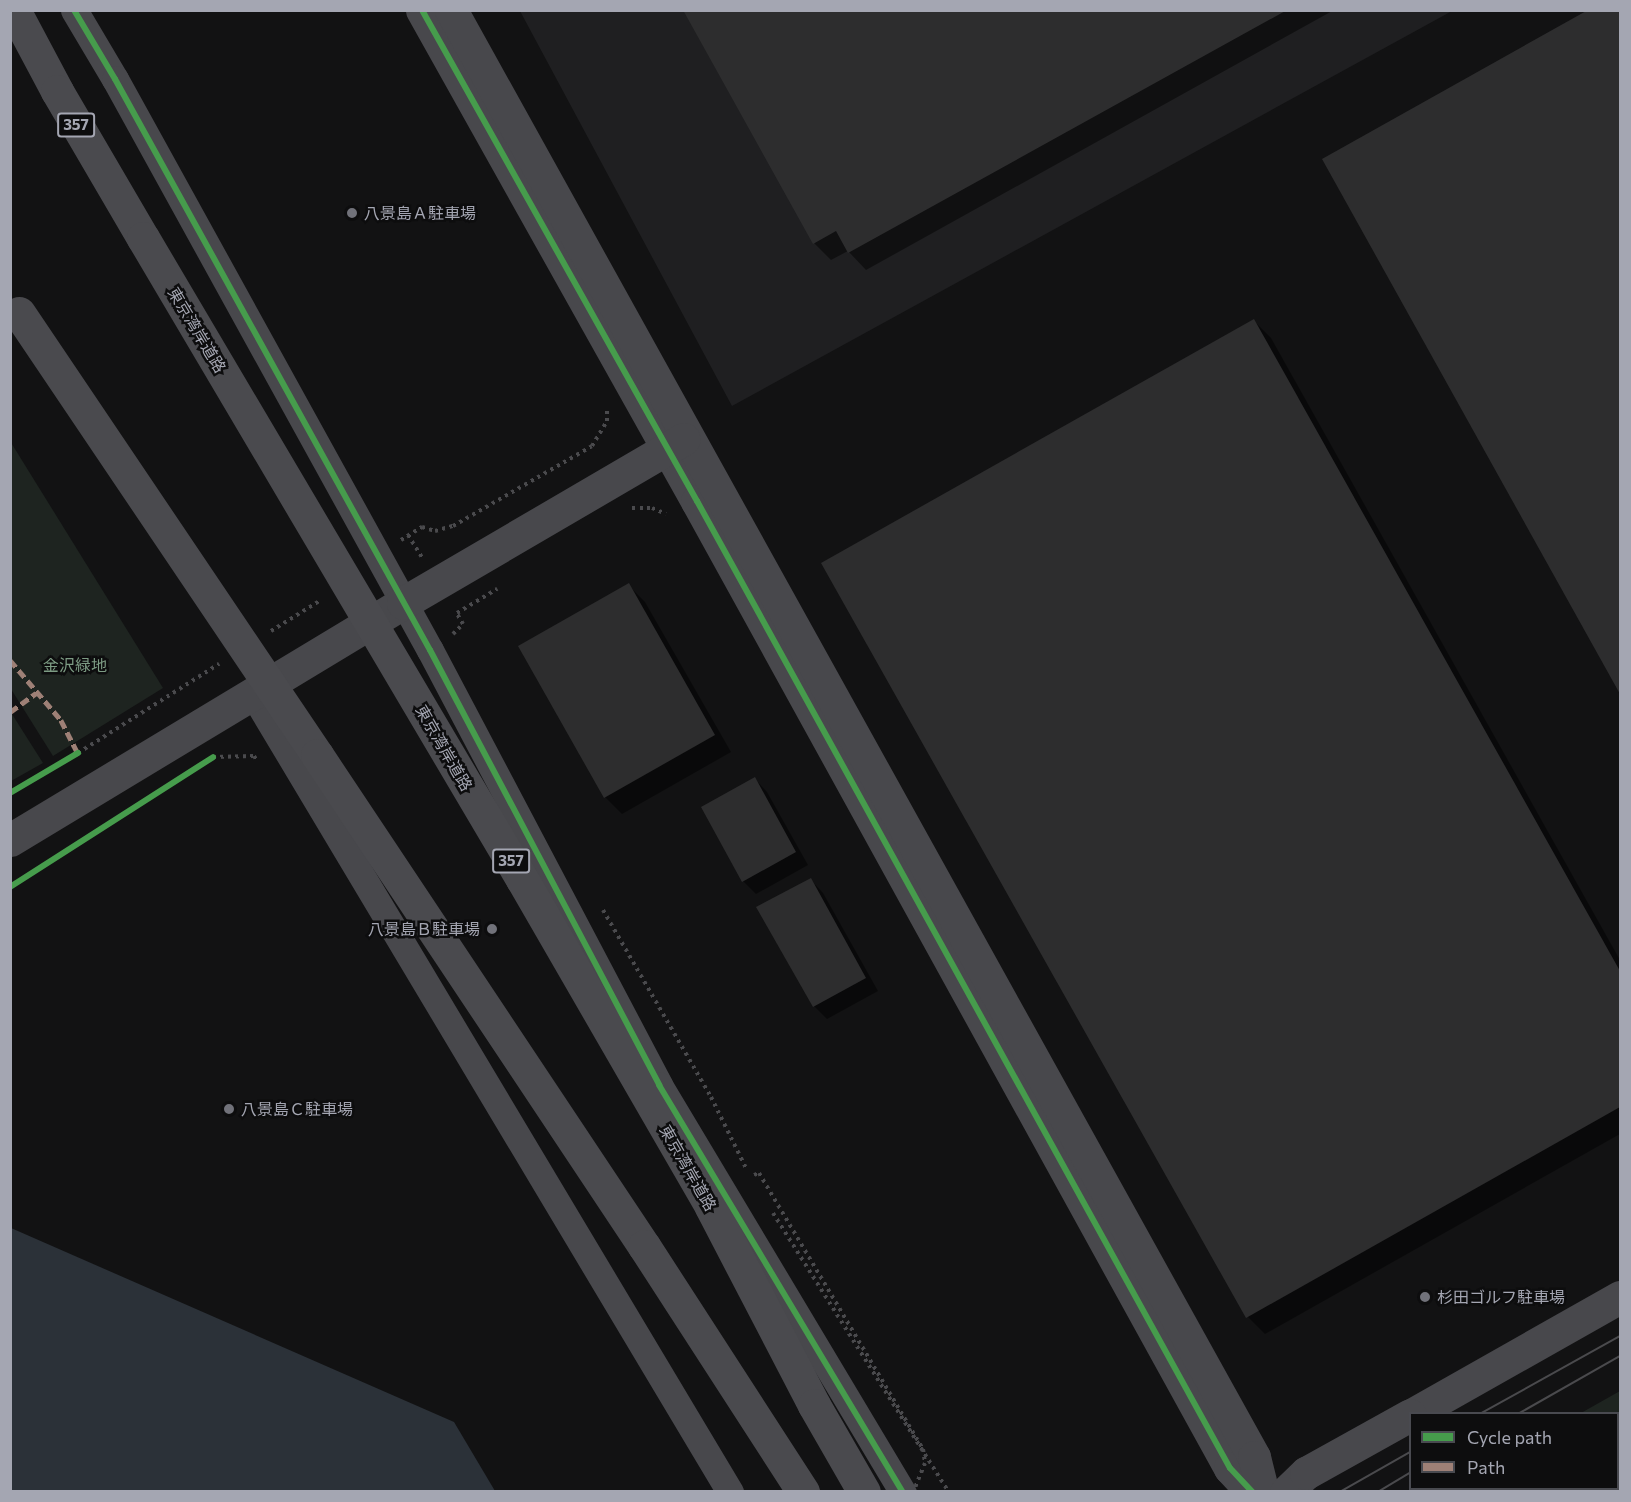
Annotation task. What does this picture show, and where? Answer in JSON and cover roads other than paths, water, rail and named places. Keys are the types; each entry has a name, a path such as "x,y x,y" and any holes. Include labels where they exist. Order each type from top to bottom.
{"highway":[{"name":"東京湾岸道路","path":"14,10 57,91 522,879 711,1207 814,1405 864,1491"},
{"path":"15,306 468,981 803,1491"}],"street":[{"path":"74,10 115,79 404,603 659,1085 903,1491"},
{"path":"422,10 678,442 1254,1457 1263,1491"},
{"path":"451,10 678,442 1224,1458 1252,1491"},
{"path":"10,840 404,603 678,442"},
{"path":"253,694 730,1491"},
{"path":"1416,1412 1620,1297"},
{"path":"1456,1412 1620,1320"},
{"path":"1286,1491 1306,1473 1409,1416"},
{"path":"1314,1491 1409,1439"}],"tram line":[{"path":"1484,1412 1620,1336"},
{"path":"1522,1412 1620,1356"},
{"path":"1340,1492 1409,1453"},
{"path":"1378,1492 1409,1474"}],"place":[{"name":"八景島Ａ駐車場","path":"352,213"},
{"name":"八景島Ｂ駐車場","path":"492,929"},
{"name":"八景島Ｃ駐車場","path":"229,1109"},
{"name":"杉田ゴルフ駐車場","path":"1425,1297"}],"park label":[{"name":"金沢緑地","path":"75,665"}]}
